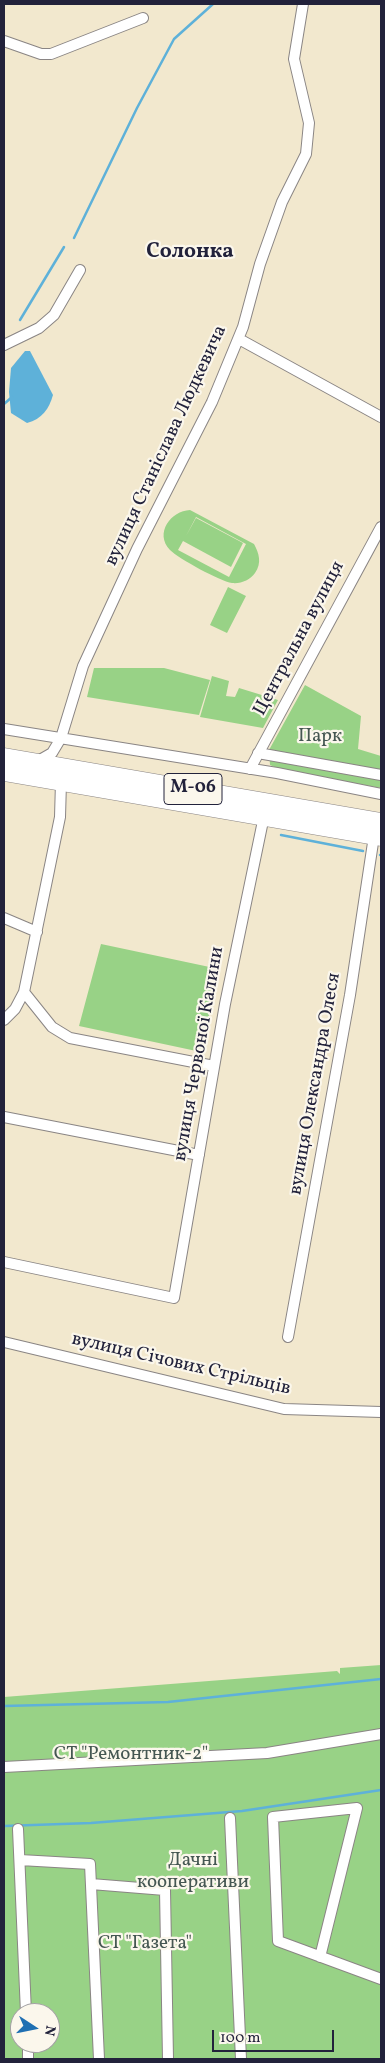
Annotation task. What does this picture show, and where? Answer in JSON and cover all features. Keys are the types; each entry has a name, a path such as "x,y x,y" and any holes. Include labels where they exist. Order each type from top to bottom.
{"highway":[{"name":"М-06","path":"4,757 36,762 64,775 264,816 379,832"},
{"name":"М-06","path":"4,772 64,775 379,832"}],"street":[{"name":"вулиця Станіслава Людкевича","path":"36,762 52,753 61,738 84,666 137,549 205,416 239,339 260,264 282,202 306,154 309,123 294,59 303,4"},
{"path":"4,41 41,54 51,54 143,18"},
{"path":"4,345 39,328 54,315 80,270"},
{"path":"239,339 381,418"},
{"name":"Центральна вулиця","path":"250,769 381,526"},
{"path":"4,728 250,769 381,794"},
{"path":"4,1020 15,1008 24,992 60,817 64,775 52,753"},
{"path":"258,754 381,775"},
{"name":"вулиця Червоної Калини","path":"4,1262 174,1298 214,1066 264,816"},
{"name":"вулиця Олександра Олеся","path":"288,1337 291,1333 379,832"},
{"path":"4,918 37,932"},
{"path":"24,992 52,1027 70,1038 214,1066"},
{"path":"4,1117 199,1155"},
{"name":"вулиця Січових Стрільців","path":"4,1342 284,1410 381,1412"},
{"path":"4,1767 266,1753 381,1734"},
{"path":"320,1957 357,1808 273,1818 278,1942 381,1979"},
{"path":"230,1818 241,2059"},
{"path":"18,1829 26,2003"},
{"path":"20,1860 90,1864 99,2059"},
{"path":"91,1884 165,1890 168,2059"}],"green space":[{"path":"190,510 254,544 259,562 253,575 248,580 232,583 190,564 170,550 165,543 164,530 171,519 183,511","holes":["196,517 246,544 229,577 178,550 183,541 231,567 243,543 196,518 186,536"]},
{"path":"228,587 246,596 227,633 210,625"},
{"path":"94,668 164,668 210,680 199,715 87,697"},
{"path":"212,676 229,681 226,696 235,697 239,688 278,700 263,728 200,717"},
{"name":"Парк","path":"305,685 361,716 358,749 381,756 381,788 279,769 270,765 269,750"},
{"path":"101,944 219,969 201,1052 79,1026"},
{"name":"Дачні кооперативи","path":"381,1665 381,2059 4,2059 4,1697 337,1671 340,1674 340,1668"}],"water":[{"path":"25,351 30,351 53,395 44,413 37,419 27,423 11,413 9,392 11,368"}],"waterway":[{"path":"74,238 137,108 174,39 213,4"},
{"path":"20,320 64,247"},
{"path":"4,404 12,397"},
{"path":"281,835 363,851"},
{"path":"4,1706 168,1702 381,1679"},
{"path":"4,1826 91,1823 242,1811 381,1790"}],"district":[{"name":"Солонка","path":"190,253"}],"park label":[{"name":"СТ \"Ремонтник-2\"","path":"131,1756"},
{"name":"СТ \"Газета\"","path":"145,1945"}]}
